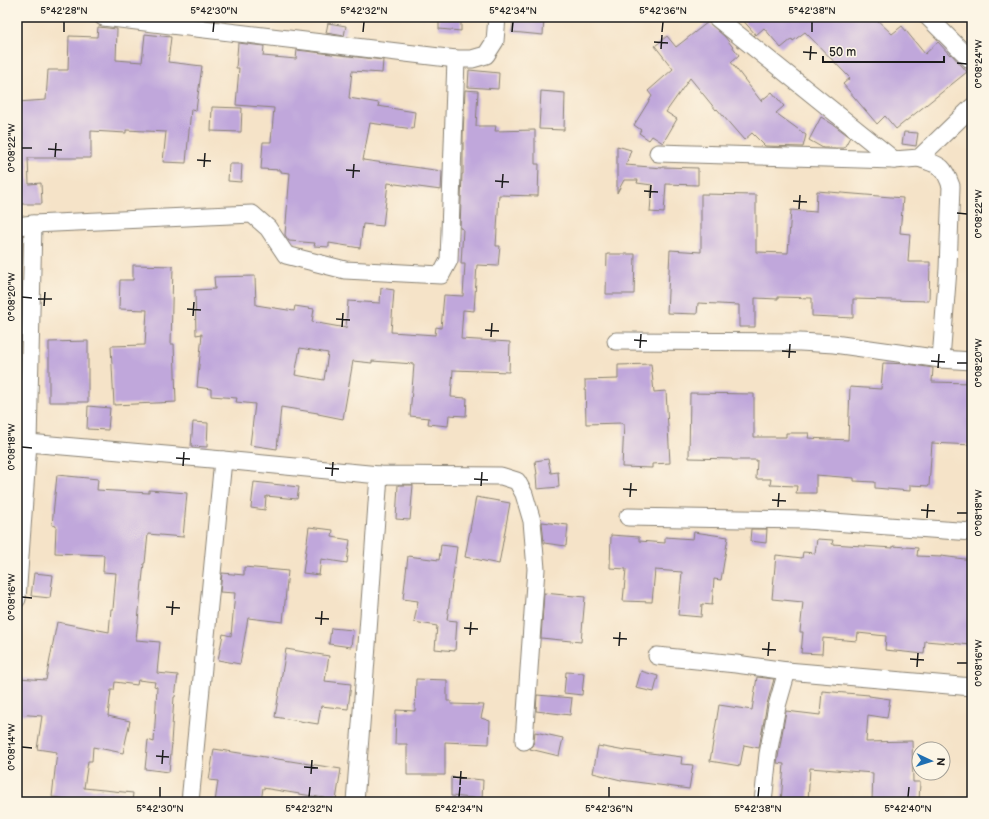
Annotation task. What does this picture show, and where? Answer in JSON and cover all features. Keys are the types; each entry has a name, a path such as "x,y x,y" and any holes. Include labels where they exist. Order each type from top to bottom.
{"street":[{"path":"103,17 456,59 472,59 486,56 495,41 497,17"},
{"path":"716,17 894,160"},
{"path":"928,17 972,62"},
{"path":"17,599 22,443 25,225 252,214 268,228 286,255 345,270 441,275 449,260 456,59"},
{"path":"919,158 972,107"},
{"path":"658,153 894,160 919,158 940,165 951,186 948,268 941,359"},
{"path":"616,341 814,342 941,359 972,361"},
{"path":"22,443 379,475 501,476 516,481 524,494 532,521 536,569 524,741"},
{"path":"190,802 223,460"},
{"path":"355,802 379,475"},
{"path":"628,517 805,520 972,532"},
{"path":"657,656 787,670 972,687"},
{"path":"763,802 768,754 774,720 787,670"}],"building":[{"path":"439,17 461,17 461,31 439,29"},
{"path":"514,17 544,17 543,35 512,32"},
{"path":"740,17 874,17 892,34 902,26 925,54 938,42 967,72 896,129 885,116 877,124 843,84 850,78 805,32 793,41 792,39 781,48 764,28 756,35"},
{"path":"708,22 725,37 739,55 731,62 761,101 772,92 784,106 776,113 806,135 803,147 765,146 752,133 744,140 717,109 716,110 690,78 666,112 677,119 663,143 652,136 649,140 639,133 641,130 634,125 652,96 648,91 673,69 655,46 667,36 676,47"},
{"path":"328,23 346,26 344,36 326,33"},
{"path":"98,27 117,29 116,60 142,62 145,34 171,37 168,62 202,66 196,110 191,109 186,163 163,162 166,132 126,130 126,133 91,131 91,158 28,158 29,184 41,183 42,204 17,204 17,102 46,100 48,70 68,70 69,36 97,37"},
{"path":"238,43 264,46 263,56 296,59 297,50 383,60 382,73 352,71 349,98 379,103 378,106 415,112 413,129 370,123 363,160 442,171 441,190 388,183 383,226 363,224 360,248 329,243 329,247 314,246 315,243 289,241 285,235 290,173 281,172 281,170 261,169 263,142 271,142 274,108 236,105 239,68 236,68"},
{"path":"469,70 499,73 498,89 468,87"},
{"path":"465,90 478,91 476,126 496,126 495,131 535,130 535,164 539,164 538,196 499,195 496,246 500,246 498,266 477,265 474,311 463,310 461,339 510,342 509,372 453,370 451,397 467,398 466,416 449,415 448,426 428,424 429,418 410,416 414,364 353,361 343,419 281,407 277,449 250,445 255,404 236,402 237,398 211,396 211,389 197,387 202,334 196,335 195,290 215,289 214,277 255,276 256,305 294,311 295,306 314,309 312,322 346,328 348,301 380,303 381,288 394,290 391,332 435,335 436,327 441,328 444,295 463,296 465,264 461,264 463,229 460,228 463,174","holes":["300,348 328,353 324,380 295,375"]},
{"path":"541,91 565,93 564,130 539,129"},
{"path":"212,107 242,108 241,132 211,131"},
{"path":"821,117 850,137 844,148 823,148 809,140"},
{"path":"904,132 918,133 916,146 902,144"},
{"path":"617,146 631,150 626,165 662,168 698,168 698,185 666,184 664,213 650,212 652,185 637,183 638,180 624,180 617,193"},
{"path":"229,164 242,164 241,182 228,181"},
{"path":"817,191 903,198 900,233 910,234 908,262 930,262 929,301 853,299 853,318 812,316 812,298 755,298 755,327 739,327 739,305 698,303 697,314 667,313 670,250 701,252 701,194 756,195 756,252 788,253 791,210 816,212"},
{"path":"607,254 635,254 634,294 606,294"},
{"path":"133,265 173,266 171,344 174,344 176,402 114,405 111,346 145,345 147,310 119,309 120,280 133,280"},
{"path":"88,341 88,402 49,402 49,342"},
{"path":"883,363 908,364 933,368 932,382 972,383 972,445 932,443 929,486 910,485 910,491 875,488 875,482 854,481 854,478 816,475 816,493 796,493 797,486 770,485 771,479 756,479 757,460 689,458 690,393 754,394 754,437 786,437 786,433 809,433 808,438 848,440 850,387 881,389"},
{"path":"651,364 654,392 666,391 670,463 652,464 652,468 622,467 624,424 586,424 585,380 618,379 618,365"},
{"path":"88,406 110,408 108,430 87,429"},
{"path":"193,422 208,423 207,447 191,446"},
{"path":"548,459 551,473 558,472 559,487 537,489 535,461"},
{"path":"57,475 98,479 97,490 149,493 149,490 187,493 183,537 148,534 136,640 160,642 157,673 178,675 174,697 169,772 145,769 148,740 154,742 157,687 154,686 155,682 138,680 137,685 115,682 114,690 111,690 108,716 130,721 123,753 93,747 92,761 88,761 84,788 133,793 132,802 91,802 52,797 57,752 37,749 42,716 17,714 18,678 46,680 57,622 109,632 111,609 113,609 116,573 103,572 104,555 55,553 56,526 52,525"},
{"path":"254,482 299,487 297,499 266,496 265,510 251,508"},
{"path":"398,485 413,485 410,520 396,519"},
{"path":"476,497 510,503 499,564 465,557"},
{"path":"542,522 568,525 566,546 544,543"},
{"path":"309,527 333,530 332,537 350,540 347,563 321,559 319,575 303,573"},
{"path":"751,529 767,529 766,543 750,541"},
{"path":"694,532 728,537 721,580 714,579 712,605 702,604 701,617 678,615 682,572 655,570 652,602 623,601 626,569 610,568 611,535 639,537 639,541 665,543 665,537 693,539"},
{"path":"817,539 833,540 832,544 918,548 917,556 941,556 972,560 972,645 925,641 924,654 885,650 886,636 858,633 857,641 823,638 822,654 801,653 803,632 800,632 803,602 772,599 776,555 802,558 803,552 815,553"},
{"path":"441,545 457,547 447,620 457,621 455,651 435,649 437,626 414,622 418,601 403,599 408,556 439,560"},
{"path":"244,567 288,571 283,622 248,618 240,664 218,660 223,634 231,636 235,593 220,592 222,573 244,575"},
{"path":"34,573 53,575 50,598 31,596"},
{"path":"544,593 585,597 581,642 541,638"},
{"path":"331,628 353,630 351,647 329,644"},
{"path":"286,649 329,656 325,681 351,684 348,709 321,706 318,724 275,717"},
{"path":"641,671 658,676 654,692 636,688"},
{"path":"566,672 584,673 582,695 564,693"},
{"path":"757,677 774,679 767,704 759,748 744,745 740,766 710,761 719,705 752,710"},
{"path":"416,679 447,680 447,701 451,701 451,704 484,705 481,718 490,721 489,744 445,742 445,775 407,775 407,744 395,744 396,710 415,711"},
{"path":"822,691 869,695 890,699 887,718 868,715 866,742 911,741 911,781 920,782 919,802 872,801 873,773 810,768 808,802 781,802 784,764 777,763 786,711 820,715"},
{"path":"537,695 572,698 570,715 536,711"},
{"path":"535,732 563,738 559,756 530,749 534,742"},
{"path":"598,746 625,751 682,757 681,764 693,765 689,789 621,780 593,773"},
{"path":"214,749 341,769 336,800 263,788 261,802 215,802 218,781 209,780"},
{"path":"451,777 483,780 482,799 451,796"}]}
